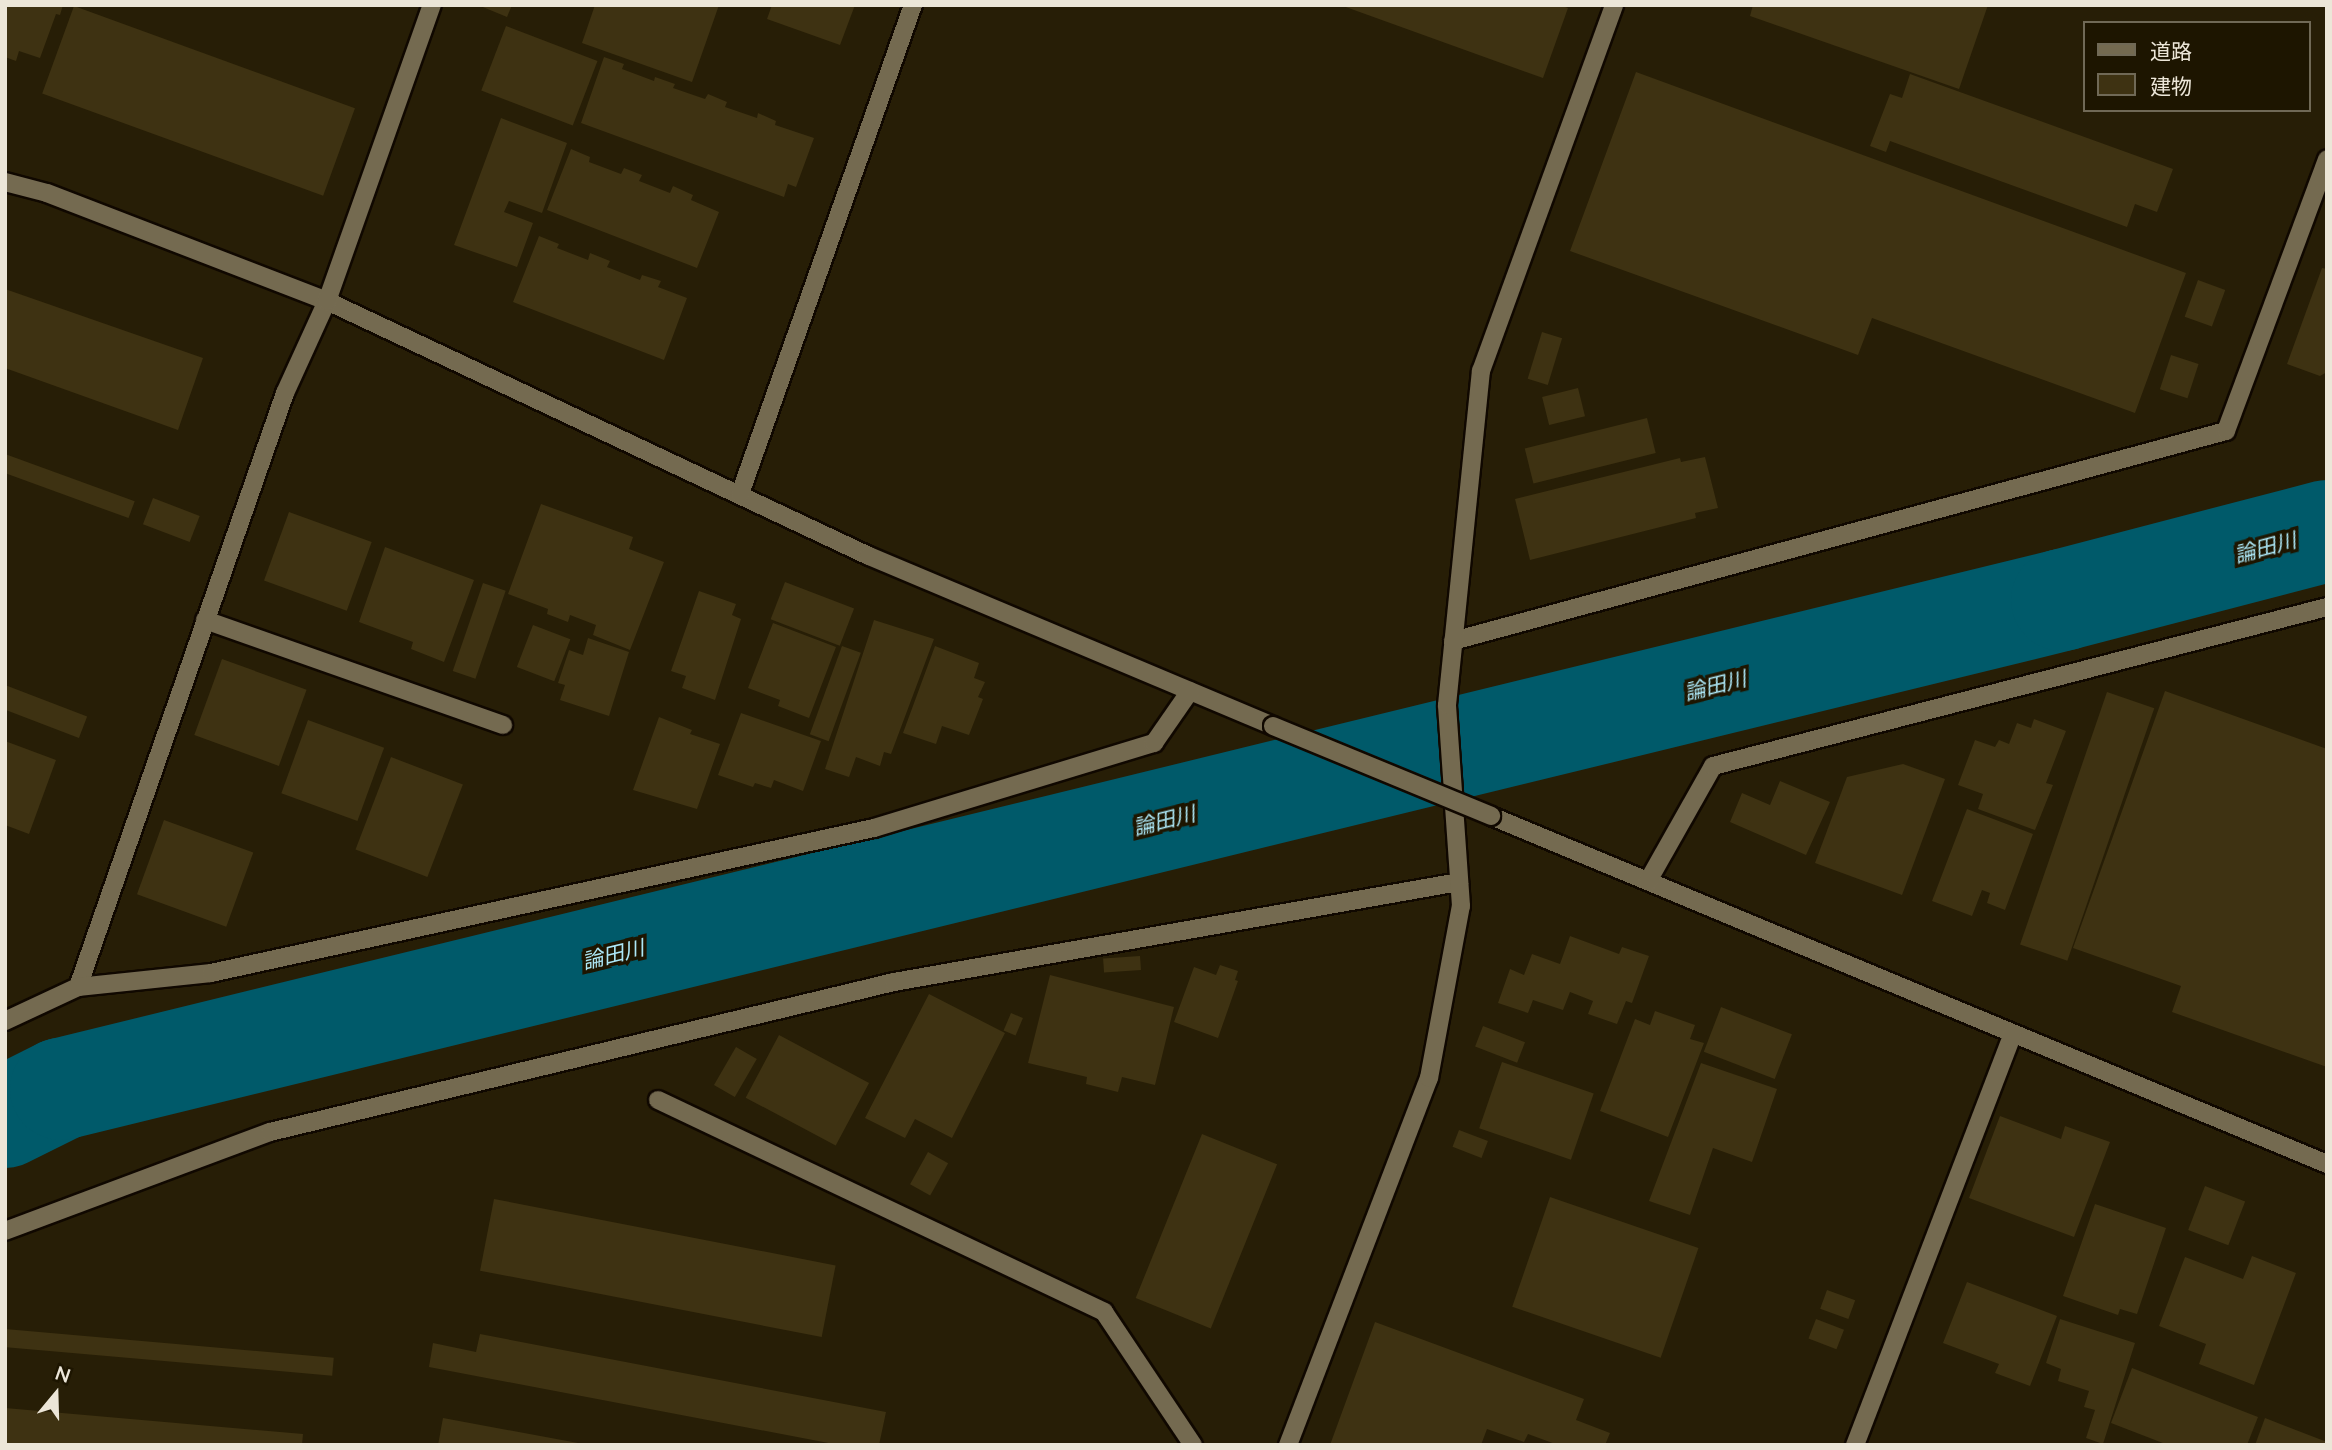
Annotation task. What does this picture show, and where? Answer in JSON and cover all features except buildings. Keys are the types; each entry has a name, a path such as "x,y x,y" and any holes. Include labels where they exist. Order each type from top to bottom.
{"street":[{"path":"78,987 285,393 327,301 432,5"},
{"path":"740,494 913,5"},
{"path":"1288,1445 1429,1078 1461,905 1447,705 1481,371 1614,5"},
{"path":"1453,641 2226,431 2327,159"},
{"path":"5,182 47,193 327,301 869,556 2327,1164"},
{"path":"1648,881 1713,766 2327,607"},
{"path":"205,620 503,725"},
{"path":"5,1021 78,987 211,974 874,828 1154,743 1189,691"},
{"path":"5,1231 270,1132 799,1004 894,982 1459,882"},
{"path":"1855,1445 2013,1034"},
{"path":"658,1100 1104,1312 1193,1445"}],"waterway":[{"name":"論田川","path":"5,1117 61,1089 2062,600 2327,531"}]}
